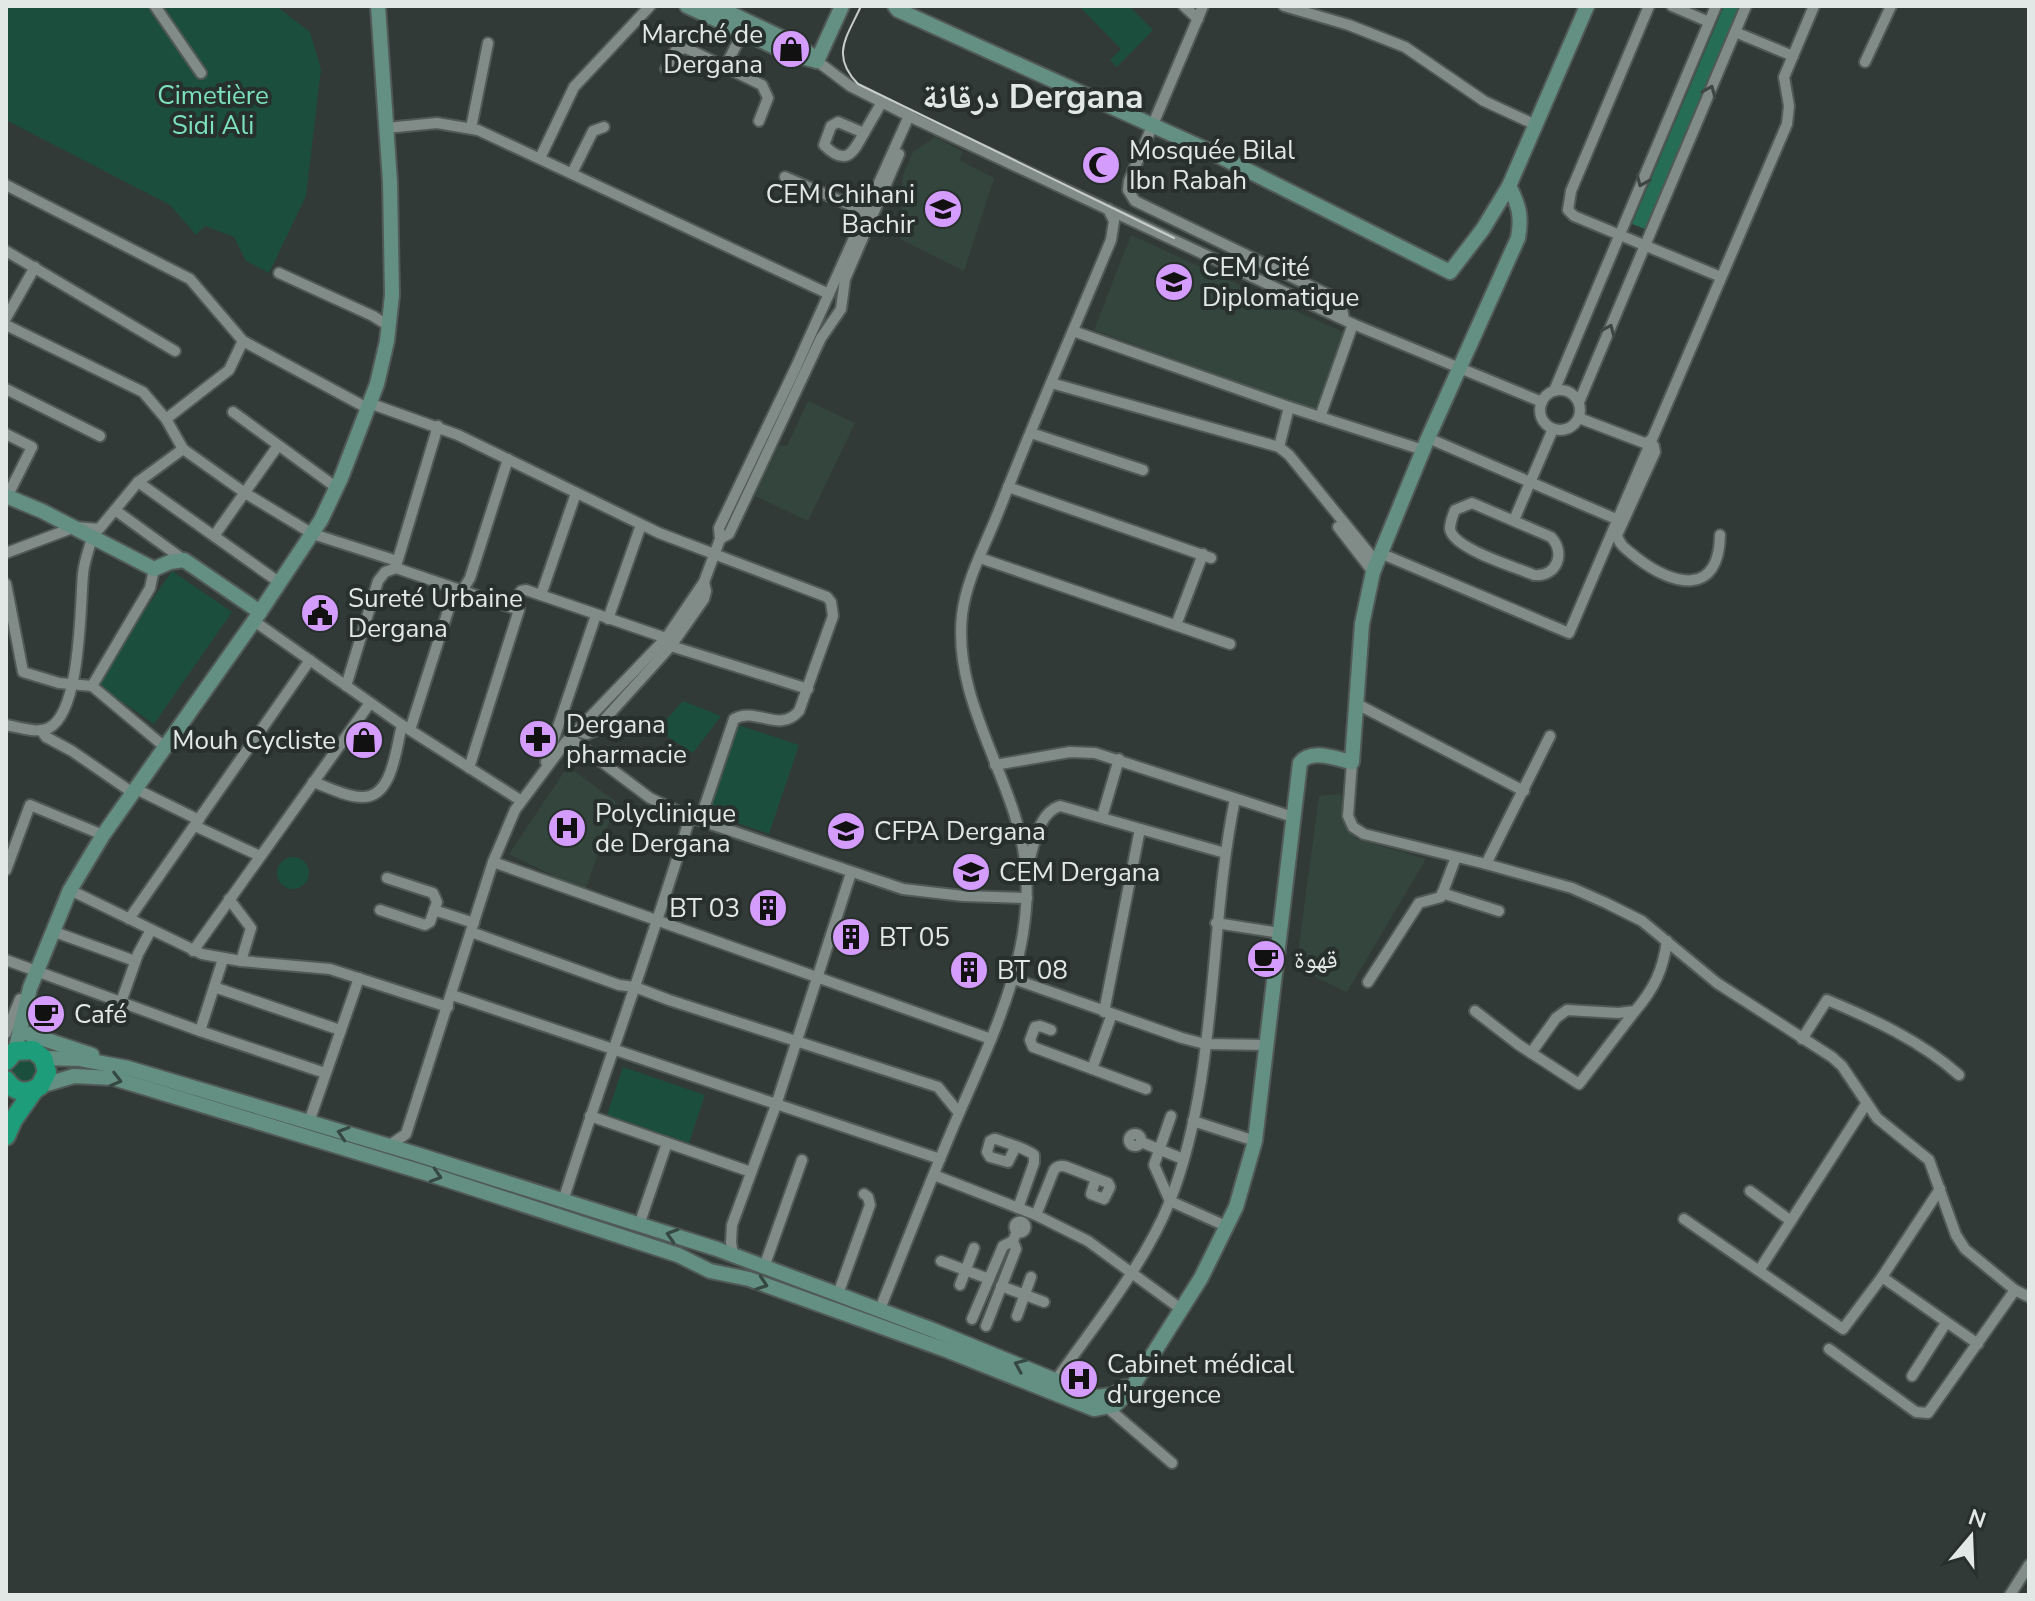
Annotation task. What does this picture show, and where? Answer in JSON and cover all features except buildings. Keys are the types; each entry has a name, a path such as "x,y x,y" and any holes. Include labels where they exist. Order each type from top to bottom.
{"highway":[{"path":"6,1136 13,1120 47,1072 41,1055 27,1049 8,1058"},
{"path":"7,1087 20,1091 37,1088"}],"street":[{"path":"155,6 201,73"},
{"path":"8,1058 24,1004 70,890 103,835 313,534 337,488 368,406 380,371 392,295 391,200 378,6"},
{"path":"540,158 574,87 650,6"},
{"path":"687,6 797,56 817,61"},
{"path":"715,6 801,48 842,81 912,117 1348,321 1542,402"},
{"path":"817,61 842,6"},
{"path":"895,6 1154,125 1450,272 1483,229 1509,186 1587,6"},
{"path":"1184,6 1198,19"},
{"path":"1203,6 1129,181 1130,194 1135,201 1331,296 1348,321 1320,417"},
{"path":"1284,6 1349,25 1405,47 1484,101 1536,125"},
{"path":"1649,6 1567,205 1568,210 1574,216 1721,277"},
{"path":"1672,6 1709,22"},
{"path":"1716,6 1554,391 1542,402 1541,415 1547,426 1553,429 1566,430 1579,418 1579,402 1746,6"},
{"path":"1338,527 1377,563 1569,633 1787,124 1789,106 1784,77 1814,6"},
{"path":"1865,62 1891,6"},
{"path":"725,67 743,32"},
{"path":"1735,32 1793,56"},
{"path":"471,128 488,43"},
{"path":"666,69 673,53 682,48 762,85 767,101 759,121"},
{"path":"864,133 882,102"},
{"path":"387,1147 406,1134 493,862 520,800 573,735 669,642 704,582 720,539 720,526 912,117"},
{"path":"386,128 437,123 471,128 829,293"},
{"path":"572,173 593,131 604,127"},
{"path":"785,177 869,214"},
{"path":"6,185 190,279 243,341 368,406 438,426 641,525 713,555 821,593 831,602 833,616 799,711 787,721 773,721 747,714 734,719 658,921 563,1201"},
{"path":"1509,186 1519,205 1522,220 1518,238 1426,444 1377,563 1362,624 1348,816 1353,827 1364,834 1572,888 1642,921 1717,983 1842,1066 1877,1118 1929,1160 1956,1235 1965,1249 2015,1290 2029,1297"},
{"path":"880,1309 991,1039 1023,941 1026,870 1015,818 974,703 961,641 966,597 1008,487 1111,240 1114,221 1108,209"},
{"path":"720,539 729,534 821,338 842,306 845,279 869,214"},
{"path":"1111,240 1136,222"},
{"path":"1222,262 1230,246"},
{"path":"6,251 175,351"},
{"path":"6,318 35,267"},
{"path":"279,273 389,326"},
{"path":"829,293 838,288 844,292"},
{"path":"829,293 832,305 842,306"},
{"path":"6,325 143,392 166,419 183,449 245,493 313,534 519,610"},
{"path":"1073,331 1320,417 1426,444 1616,519"},
{"path":"166,419 229,370 243,341"},
{"path":"1051,383 1279,447 1289,455 1377,563"},
{"path":"6,389 100,436"},
{"path":"1554,391 1570,393 1579,402"},
{"path":"1279,447 1289,407"},
{"path":"233,412 337,488"},
{"path":"1579,418 1654,446 1655,452 1617,535 1620,544 1659,573 1685,582 1710,571 1720,535"},
{"path":"346,686 380,578 397,565 438,426"},
{"path":"1514,520 1553,429"},
{"path":"1031,433 1143,470"},
{"path":"6,434 32,447 7,496 75,527 154,569"},
{"path":"214,536 277,447"},
{"path":"6,553 75,527 99,529 138,482 183,449"},
{"path":"313,782 368,797 386,783 458,590 470,578 508,459"},
{"path":"138,482 280,583"},
{"path":"1008,487 1207,556 1176,625"},
{"path":"541,595 576,493"},
{"path":"1472,503 1514,520 1547,534 1556,542 1560,554 1547,574 1534,575 1462,545 1450,529 1455,510 1472,503"},
{"path":"115,510 346,686 520,800"},
{"path":"608,619 641,525"},
{"path":"6,725 41,730 51,727 61,714 73,684 81,628 83,570 92,538"},
{"path":"980,558 1230,644"},
{"path":"154,569 184,560"},
{"path":"92,686 150,588 154,569"},
{"path":"6,584 23,672 59,683 92,686 166,748"},
{"path":"469,768 519,610 518,596 521,591 541,595 808,689"},
{"path":"542,772 596,615"},
{"path":"129,919 310,660"},
{"path":"193,951 370,703"},
{"path":"1357,704 1524,791"},
{"path":"41,730 46,737 134,791 260,856"},
{"path":"573,735 650,798 695,819 888,885 917,891 1027,898"},
{"path":"1486,864 1550,736"},
{"path":"995,765 1070,752 1095,753 1293,817"},
{"path":"24,1004 29,1034 41,1055 111,1064 413,1153 711,1247 880,1309 1094,1409 1108,1408 1124,1397 1181,1309 1228,1227 1255,1141 1300,763 1304,757 1311,755 1352,762"},
{"path":"1102,817 1119,759"},
{"path":"1052,1388 1151,1240 1170,1201 1193,1121 1205,1044 1225,853 1235,799"},
{"path":"6,870 30,805 103,835"},
{"path":"1026,870 1044,817 1050,809 1065,806 1225,853"},
{"path":"1092,1069 1108,1013 1140,829"},
{"path":"1368,982 1419,903 1441,897 1456,857"},
{"path":"493,862 991,1039"},
{"path":"724,1275 731,1266 731,1229 776,1105 851,873"},
{"path":"380,910 425,925 430,922 437,899 433,893 387,878"},
{"path":"70,890 193,951 223,959 315,966 448,1007"},
{"path":"1442,893 1499,911"},
{"path":"229,899 251,928 241,961"},
{"path":"434,910 619,985 635,987 938,1087 959,1113"},
{"path":"1216,923 1280,933"},
{"path":"121,1002 135,961 151,930"},
{"path":"52,931 135,961"},
{"path":"1475,1011 1579,1084 1656,983 1667,941"},
{"path":"200,1031 223,959"},
{"path":"6,960 325,1073"},
{"path":"309,1122 359,978"},
{"path":"1011,978 1205,1044 1267,1045"},
{"path":"214,987 340,1030"},
{"path":"6,994 24,1004"},
{"path":"452,995 940,1159"},
{"path":"1802,1039 1827,1000 1870,1018 1943,1060 1959,1075"},
{"path":"6,1033 24,1004"},
{"path":"1531,1053 1556,1018 1567,1010 1635,1011"},
{"path":"1051,1030 1035,1027 1030,1038 1033,1047 1146,1089"},
{"path":"29,1034 111,1064"},
{"path":"37,1088 74,1076 113,1078 489,1193 678,1255 704,1268 749,1279 1052,1388 1102,1397 1118,1392 1139,1373"},
{"path":"1760,1269 1866,1104"},
{"path":"590,1116 751,1172"},
{"path":"1171,1116 1154,1169 1170,1201 1228,1227"},
{"path":"1193,1121 1255,1141"},
{"path":"406,1134 413,1153"},
{"path":"1141,1142 1183,1159"},
{"path":"639,1225 667,1143"},
{"path":"986,1326 1016,1249 1035,1158 1031,1152 1016,1146"},
{"path":"764,1267 802,1160"},
{"path":"972,1319 1004,1245 1056,1168 1064,1166 1096,1178"},
{"path":"934,1175 1022,1221 1088,1241 1181,1309"},
{"path":"1684,1219 1843,1329 1882,1277 1940,1189"},
{"path":"1750,1191 1791,1221"},
{"path":"838,1294 870,1205 864,1194"},
{"path":"704,1268 705,1255 711,1247"},
{"path":"960,1285 974,1248"},
{"path":"941,1261 989,1279"},
{"path":"1017,1316 1031,1277"},
{"path":"1882,1277 1978,1344"},
{"path":"1001,1286 1044,1302"},
{"path":"1829,1349 1916,1412 1924,1414 1931,1411 2015,1290"},
{"path":"1912,1376 1946,1323"},
{"path":"1108,1408 1172,1463"},
{"path":"2010,1595 2029,1565"}],"shaded area":[{"name":"CEM Chihani Bachir","path":"935,137 963,152 959,160 994,178 964,271 900,239 903,175 913,152"},
{"name":"CEM Cité Diplomatique","path":"1131,235 1349,335 1318,411 1094,330"},
{"path":"808,401 855,423 808,521 755,496 779,445 787,446"},
{"name":"Polyclinique de Dergana","path":"568,766 616,802 585,891 509,854"},
{"path":"1341,794 1346,826 1356,839 1426,859 1347,992 1296,968 1319,796"}],"green space":[{"name":"Cimetière Sidi Ali","path":"6,6 276,6 310,32 321,69 306,196 269,273 246,261 234,237 205,226 196,235 170,205 6,120"},
{"path":"1079,6 1129,6 1153,30 1117,67 1110,60 1121,49"},
{"path":"1724,6 1739,6 1645,229 1632,224"},
{"path":"172,571 232,612 154,724 95,683"},
{"path":"683,701 721,716 693,753 657,730"},
{"path":"738,725 799,745 769,834 708,813"},
{"path":"293,857 304,862 309,873 304,884 293,889 282,884 277,873 282,862"},
{"path":"34,1057 40,1079 22,1085 12,1075 13,1065 20,1058"},
{"path":"623,1067 705,1095 689,1143 607,1115"}],"tram line":[{"path":"861,6 847,37 843,55 850,74 858,84 1174,238"}],"place":[{"name":"Marché de Dergana","path":"791,49"},
{"name":"Mosquée Bilal Ibn Rabah","path":"1101,165"},
{"name":"CEM Chihani Bachir","path":"943,209"},
{"name":"CEM Cité Diplomatique","path":"1174,282"},
{"name":"Sureté Urbaine Dergana","path":"320,613"},
{"name":"Dergana pharmacie","path":"538,739"},
{"name":"Mouh Cycliste","path":"364,740"},
{"name":"Polyclinique de Dergana","path":"567,828"},
{"name":"CFPA Dergana","path":"846,831"},
{"name":"CEM Dergana","path":"971,872"},
{"name":"BT 03","path":"768,908"},
{"name":"BT 05","path":"851,937"},
{"name":"قهوة","path":"1266,959"},
{"name":"BT 08","path":"969,970"},
{"name":"Café","path":"46,1014"},
{"name":"Cabinet médical d'urgence","path":"1079,1379"}],"district":[{"name":"درقانة Dergana","path":"1033,96"}]}
